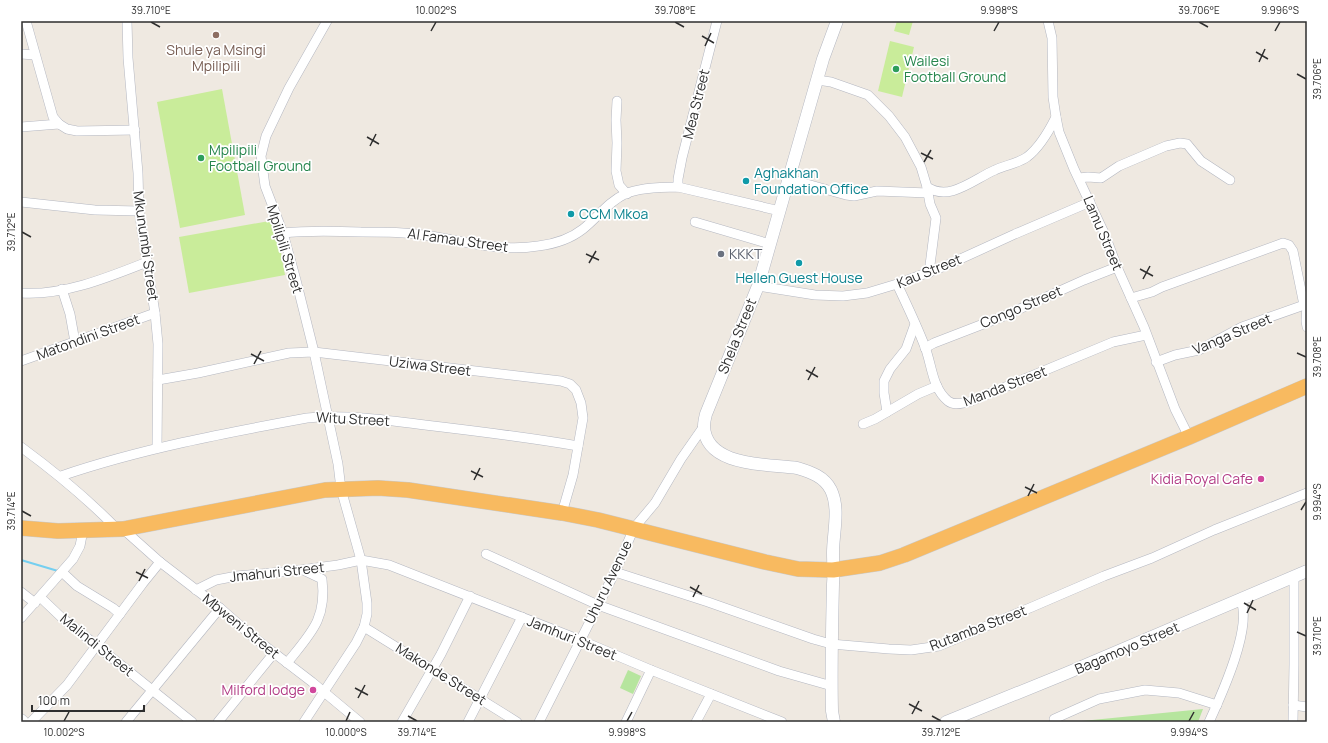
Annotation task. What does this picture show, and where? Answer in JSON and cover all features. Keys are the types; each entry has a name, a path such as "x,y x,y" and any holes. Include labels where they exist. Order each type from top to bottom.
{"highway":[{"path":"21,528 58,531 121,529 304,494 341,489 378,488 408,490 562,513 634,528 765,562 798,568 833,570 880,563 904,555 1188,438 1307,386"}],"main road":[{"name":"Shela Street","path":"704,426 706,414 758,286 817,80 837,21"},
{"path":"704,426 707,440 713,448 722,455 737,460 797,468 817,476 826,482 832,492 835,506 831,644 832,718"},
{"name":"Bagamoyo Street","path":"946,722 1067,673 1307,571"}],"street":[{"path":"26,21 53,117 59,124 67,129 77,131 135,130"},
{"name":"Mkunumbi Street","path":"127,21 128,58 135,130 139,211 156,313 158,344 157,448"},
{"name":"Mpilipili Street","path":"304,722 356,643 364,627 367,614 367,603 361,560 341,489 338,464 326,416 314,352 283,232 265,186 261,156 266,136 289,88 327,21"},
{"name":"Mea Street","path":"678,187 679,175 718,21"},
{"name":"Lamu Street","path":"1048,21 1052,38 1053,97 1059,132 1105,235 1146,335 1174,409 1188,438"},
{"path":"21,54 35,55"},
{"path":"817,80 831,82 868,95 890,116 905,137 921,167 930,204 935,215 936,221 929,272"},
{"path":"617,101 616,171 619,185 627,194"},
{"path":"789,179 854,196 877,191 952,191 996,169 1028,157 1056,117"},
{"path":"21,127 59,124"},
{"path":"1079,178 1101,178 1119,166 1166,146 1180,143 1187,144 1201,161 1230,180"},
{"name":"Al Famau Street","path":"283,232 301,230 398,232 431,236 496,248 538,247 566,240 583,229 607,206 627,194 644,190 678,187 780,211"},
{"path":"21,202 95,210 139,211"},
{"name":"Kau Street","path":"758,286 815,295 843,296 867,293 929,272 1090,202"},
{"path":"695,222 770,244"},
{"path":"1131,298 1152,292 1283,243 1289,246 1293,251 1306,304 1307,327"},
{"path":"21,293 37,294 90,283 147,262"},
{"name":"Congo Street","path":"926,348 934,343 1004,316 1084,280 1118,267"},
{"name":"Manda Street","path":"897,284 926,348 932,374 937,386 949,402 956,404 969,402 1113,342 1146,335"},
{"path":"62,289 70,314 75,342"},
{"name":"Vanga Street","path":"1156,362 1175,355 1199,350 1242,327 1306,304"},
{"name":"Matondini Street","path":"21,361 156,313"},
{"path":"887,412 884,382 890,369 906,349 914,324"},
{"name":"Uziwa Street","path":"158,380 198,373 289,353 314,352 561,381 570,384 576,390 581,402 583,418 573,475 562,513"},
{"path":"863,424 870,422 918,394 937,386"},
{"name":"Witu Street","path":"61,476 157,448 307,418 326,416 494,432 578,446"},
{"name":"Uhuru Avenue","path":"539,722 615,572 634,528 646,515 662,493 681,459 704,426"},
{"name":"Mbweni Street","path":"21,447 61,476 160,562 220,608 252,636 360,722"},
{"name":"Rutamba Street","path":"615,572 831,644 911,650 939,646 1032,608 1104,576 1152,558 1214,530 1307,493"},
{"path":"21,618 73,559 80,546 83,530"},
{"path":"486,554 598,605 779,671 832,686"},
{"name":"Jmahuri Street","path":"196,590 203,585 223,578 303,570 361,560"},
{"name":"Jamhuri Street","path":"361,560 373,561 397,568 470,596 782,722"},
{"path":"31,722 67,685 160,562"},
{"path":"287,663 318,621 323,601 322,579 303,570"},
{"path":"62,572 77,586 113,608 120,614"},
{"path":"1293,722 1294,577"},
{"name":"Malindi Street","path":"21,592 37,600 97,644 192,722"},
{"path":"402,722 432,669 470,596"},
{"path":"1209,722 1217,705 1240,642 1244,621 1240,599"},
{"path":"126,722 220,608"},
{"path":"468,722 522,617"},
{"name":"Makonde Street","path":"364,627 518,722"},
{"path":"218,722 274,653"},
{"path":"626,722 651,670"},
{"path":"1054,719 1099,699 1145,690 1179,693 1217,705"},
{"path":"696,722 711,694"},
{"path":"1293,706 1307,707"}],"green space":[{"path":"897,21 913,21 909,35 894,31"},
{"name":"Wailesi Football Ground","path":"890,41 914,47 902,97 878,91"},
{"name":"Mpilipili Football Ground","path":"222,89 245,215 180,228 157,102"},
{"path":"275,220 285,275 189,293 179,237"},
{"path":"628,670 641,676 633,694 620,688"},
{"path":"1203,709 1198,722 1072,722"}],"waterway":[{"path":"21,560 58,571"}],"place":[{"name":"Shule ya Msingi Mpilipili","path":"216,35"},
{"name":"Wailesi Football Ground","path":"896,69"},
{"name":"Mpilipili Football Ground","path":"201,158"},
{"name":"Aghakhan Foundation Office","path":"746,181"},
{"name":"CCM Mkoa","path":"571,214"},
{"name":"KKKT","path":"721,254"},
{"name":"Hellen Guest House","path":"799,263"},
{"name":"Kidia Royal Cafe","path":"1261,479"},
{"name":"Milford lodge","path":"313,690"}]}
